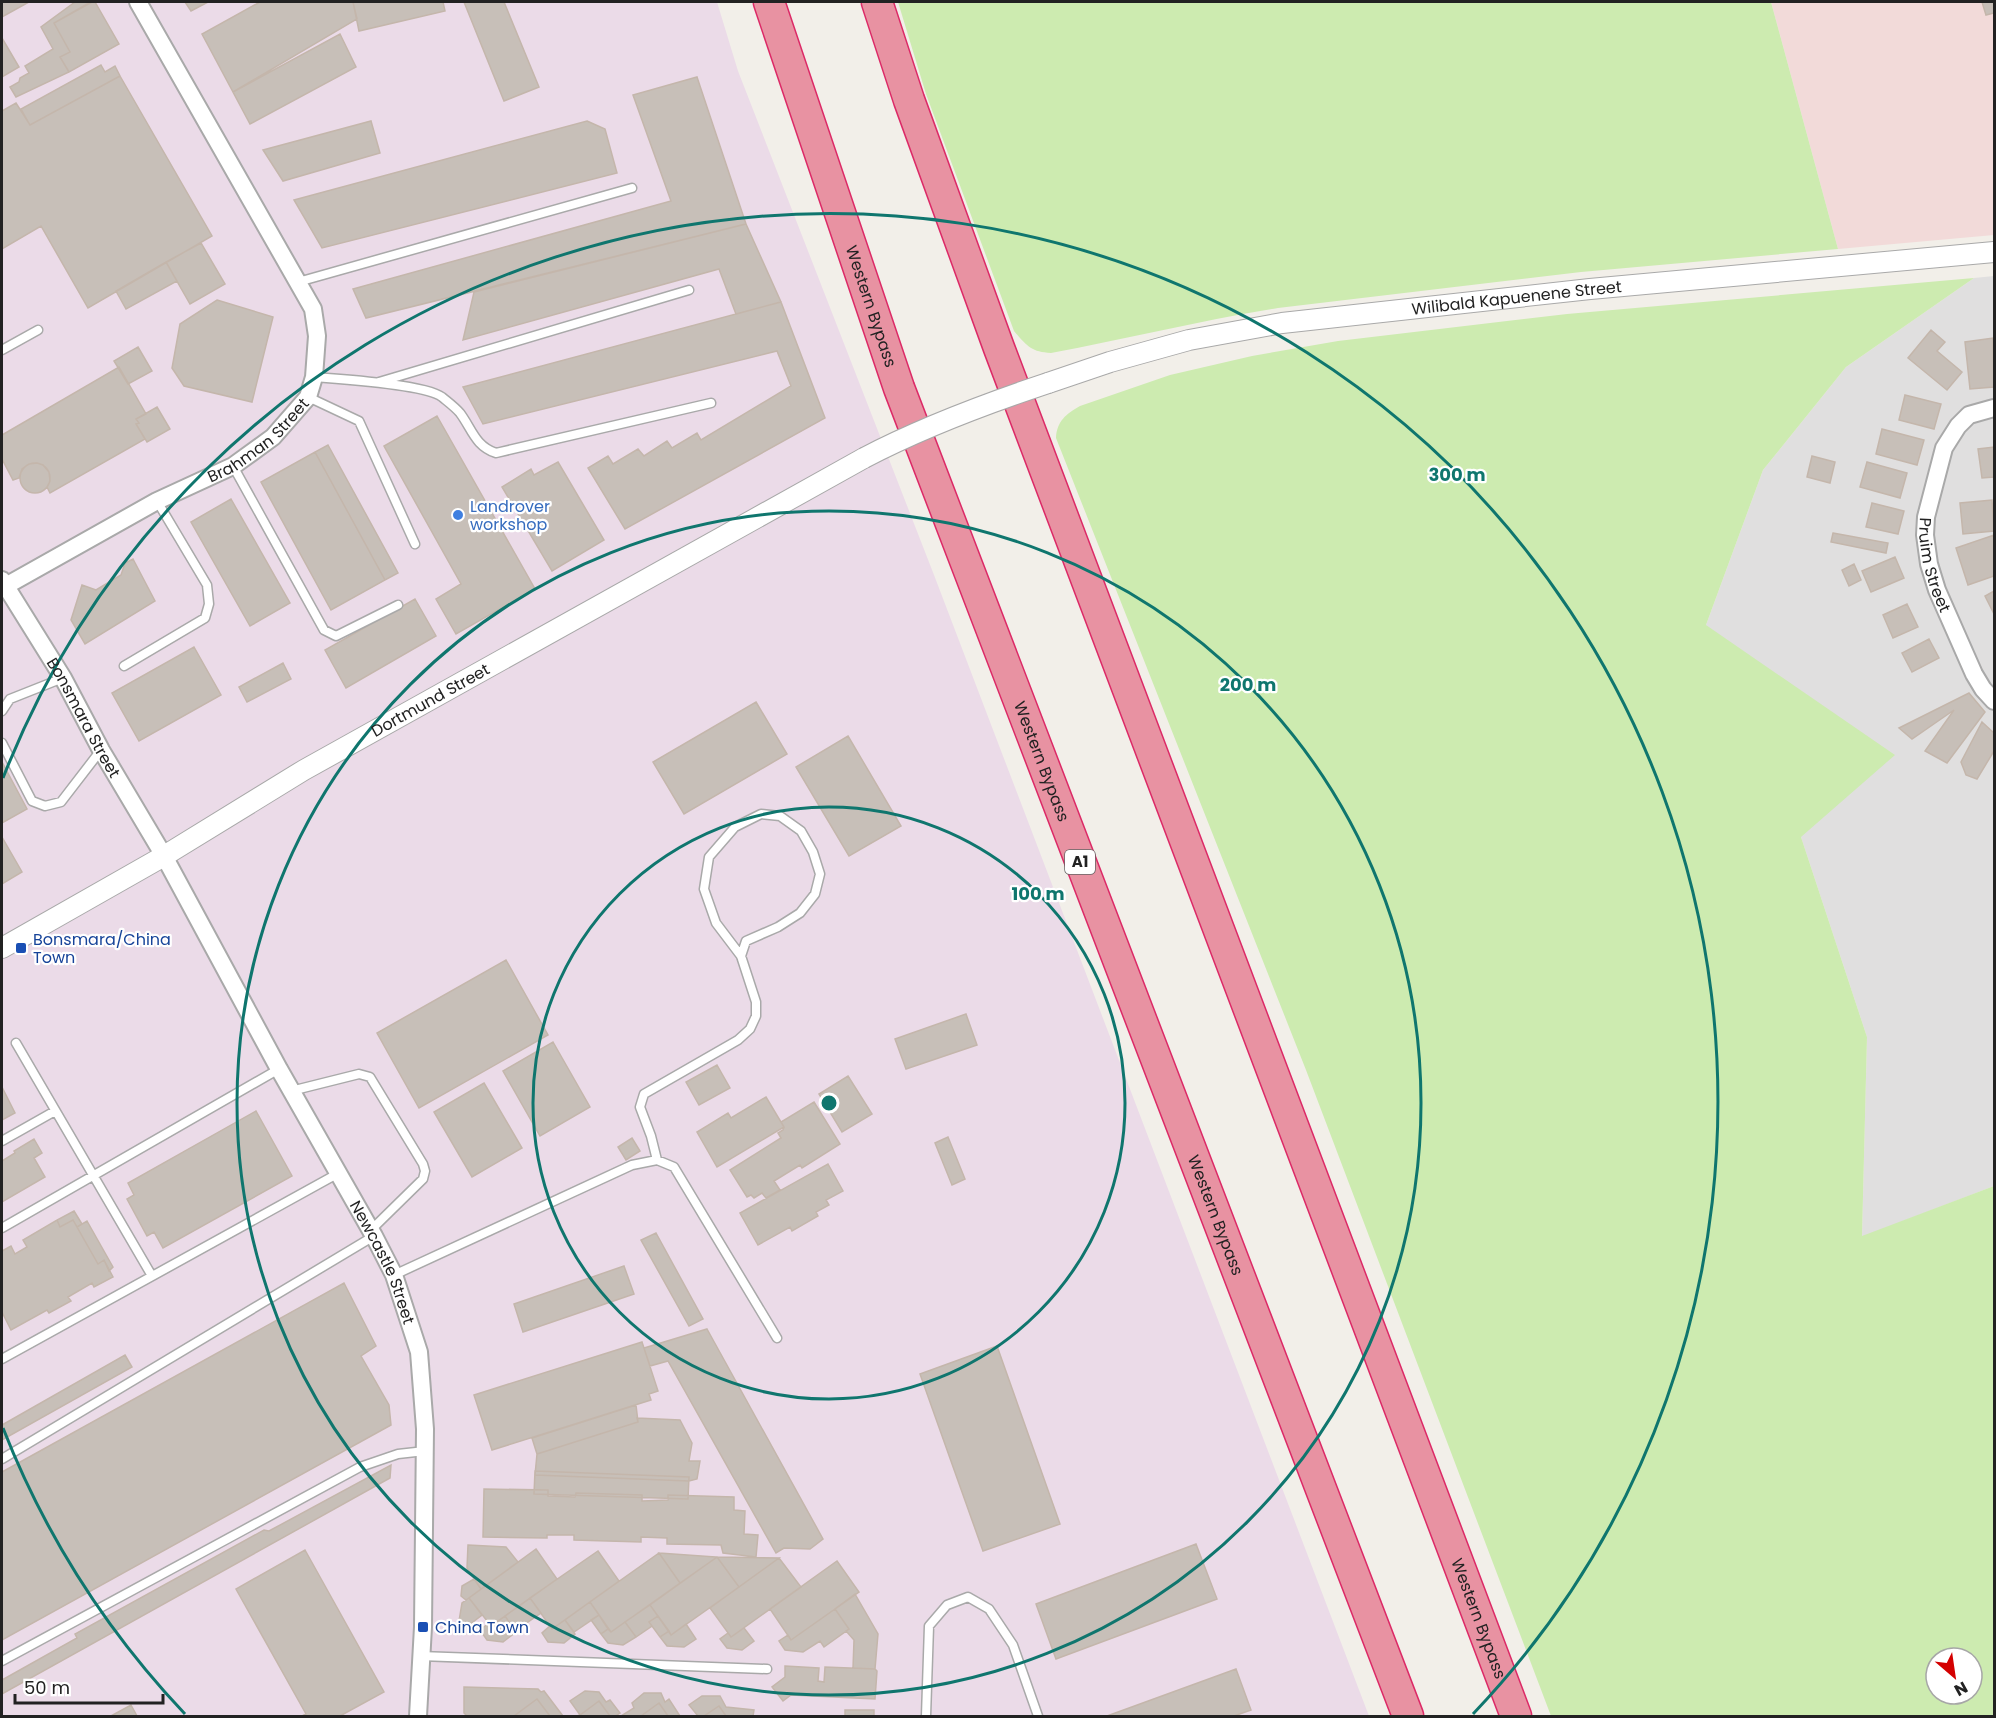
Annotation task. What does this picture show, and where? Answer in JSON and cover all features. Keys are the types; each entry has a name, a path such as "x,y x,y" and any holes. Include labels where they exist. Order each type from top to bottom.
{"highway":[{"name":"Western Bypass","path":"769,2 899,388 1408,1716"},
{"name":"Western Bypass","path":"877,2 909,100 999,348 1516,1716"}],"street":[{"name":"Brahman Street","path":"3,585 158,501 233,466 273,437 308,397 314,377 317,336 313,309 138,2"},
{"name":"Wilibald Kapuenene Street","path":"864,458 899,439 967,410 1048,382 1189,340 1282,323 1590,289 1995,252"},
{"name":"Pruim Street","path":"1995,408 1969,416 1958,426 1944,448 1926,517 1925,535 1929,564 1938,590 1974,674 1983,689 1995,701"},
{"name":"Dortmund Street","path":"2,948 164,856 304,770 864,458"},
{"name":"Bonsmara Street","path":"3,585 63,678 101,750 164,856"},
{"name":"Newcastle Street","path":"164,856 279,1070 372,1233 393,1275 419,1352 425,1451 423,1627 418,1716"}],"lane":[{"path":"298,282 632,188"},
{"path":"376,383 689,290"},
{"path":"2,350 39,330"},
{"path":"314,377 376,383 440,395 459,412 477,441 487,450 496,453 711,403"},
{"path":"308,397 359,421 415,544"},
{"path":"233,466 324,630 336,636 398,605"},
{"path":"124,666 205,618 209,604 207,585 158,501"},
{"path":"2,711 6,698 63,678"},
{"path":"2,743 32,801 45,806 61,801 101,750"},
{"path":"657,1160 640,1107 644,1094 738,1040 750,1029 756,1016 756,1002 741,956 717,923 704,889 709,857 735,828 761,814 780,816 801,831 813,852 820,873 815,894 800,913 778,927 746,941 741,956"},
{"path":"16,1043 152,1276"},
{"path":"2,1228 279,1070"},
{"path":"2,1459 372,1233 423,1179 425,1172 423,1164 370,1077 359,1074 291,1091"},
{"path":"2,1141 55,1111"},
{"path":"393,1275 632,1165 657,1160 674,1167 777,1338"},
{"path":"2,1359 337,1174"},
{"path":"2,1661 360,1467 398,1454 425,1451"},
{"path":"926,1716 929,1626 947,1605 968,1597 989,1609 1013,1646 1038,1716"},
{"path":"420,1656 767,1670"}],"shaded area":[{"path":"2,2 717,2 738,71 934,575 1369,1716 2,1716"},
{"path":"1771,2 1994,2 1994,235 1838,249"},
{"path":"1994,276 1994,1186 1862,1237 1867,1037 1801,837 1706,625 1763,470 1846,367 1974,278"}],"green space":[{"path":"898,2 1771,2 1838,249 1581,272 1278,308 1051,353 1034,350 1014,331 926,94"},
{"path":"1974,278 1846,367 1763,470 1706,625 1895,755 1801,837 1867,1037 1862,1236 1994,1186 1994,1716 1551,1716 1306,1070 1056,438 1058,427 1063,419 1080,406 1170,375 1252,356 1338,341 1567,314"}],"building":[{"path":"2,2 29,2 2,17"},
{"path":"75,2 89,3 54,23 70,52 60,57 69,72 16,97 10,87 29,73 25,66 53,49 41,27"},
{"path":"95,2 119,44 69,72 60,57 70,52 54,23"},
{"path":"185,2 208,2 191,11"},
{"path":"260,2 353,2 357,19 233,92 202,34"},
{"path":"353,2 443,2 445,11 359,31"},
{"path":"464,2 504,2 539,87 504,101"},
{"path":"1982,2 1994,2 1994,13 1986,15"},
{"path":"340,34 356,67 250,124 233,92"},
{"path":"2,38 19,67 2,77"},
{"path":"101,65 105,72 115,66 120,76 30,125 21,109"},
{"path":"120,76 212,236 88,308 41,226 2,249 2,111 16,103 30,125"},
{"path":"697,77 746,224 366,318 353,289 671,201 633,95"},
{"path":"371,121 380,153 283,181 263,150"},
{"path":"587,121 605,129 617,173 322,248 294,200"},
{"path":"746,224 781,302 736,314 719,269 463,340 474,292"},
{"path":"201,243 225,284 190,304 166,262"},
{"path":"166,262 177,281 126,309 116,291"},
{"path":"217,300 273,317 252,402 184,386 172,368 180,324"},
{"path":"781,302 825,418 625,529 588,468 608,456 613,464 638,449 644,456 667,441 672,448 697,433 701,440 791,386 777,351 483,424 463,387"},
{"path":"1931,330 1945,342 1937,351 1962,372 1947,390 1908,358"},
{"path":"1993,338 1994,387 1970,389 1965,342"},
{"path":"138,347 152,371 128,384 114,361"},
{"path":"119,367 146,414 136,419 139,423 136,424 145,439 50,493 47,487 50,481 49,472 43,465 29,464 22,469 19,478 13,480 2,459 2,435"},
{"path":"1905,395 1941,404 1934,429 1899,420"},
{"path":"157,407 170,429 147,442 136,424 139,423 136,419"},
{"name":"Landrover workshop","path":"437,416 535,589 456,634 436,599 461,584 384,446"},
{"path":"1882,429 1924,440 1917,465 1876,454"},
{"path":"328,445 398,573 385,580 315,452"},
{"path":"1994,447 1994,477 1982,478 1978,449"},
{"path":"315,452 385,580 331,610 261,482"},
{"path":"1812,456 1835,462 1830,483 1807,477"},
{"path":"558,462 604,540 552,571 502,487 531,469 534,475"},
{"path":"1867,462 1907,473 1900,498 1860,487"},
{"path":"35,463 46,467 50,478 46,489 35,493 24,489 20,478 24,467"},
{"path":"231,499 290,603 250,626 191,522"},
{"path":"1992,500 1994,531 1963,534 1960,503"},
{"path":"1872,503 1904,511 1898,534 1866,527"},
{"path":"1833,533 1888,543 1886,553 1831,542"},
{"path":"1994,535 1994,576 1968,585 1956,548"},
{"path":"1895,557 1904,578 1871,592 1862,571"},
{"path":"133,559 155,601 85,644 71,620 82,585 96,590 121,575 125,563"},
{"path":"1854,564 1861,580 1849,586 1842,570"},
{"path":"1994,591 1994,614 1985,596"},
{"path":"415,599 436,636 346,688 325,650"},
{"path":"1907,604 1918,627 1893,638 1883,615"},
{"path":"1929,639 1939,658 1912,672 1902,653"},
{"path":"194,647 221,695 139,741 112,693"},
{"path":"283,663 291,679 247,702 239,687"},
{"path":"1969,693 1985,712 1947,763 1925,751 1954,710 1912,739 1899,728"},
{"path":"756,702 787,754 684,814 653,762"},
{"path":"1982,722 1994,733 1994,751 1977,779 1966,775 1961,762"},
{"path":"848,736 901,826 849,856 796,767"},
{"path":"2,762 27,809 2,823"},
{"path":"2,837 22,872 2,884"},
{"path":"506,960 548,1035 419,1108 377,1033"},
{"path":"966,1014 977,1045 906,1069 895,1039"},
{"path":"553,1042 590,1107 540,1136 503,1071"},
{"path":"717,1065 730,1088 699,1105 686,1082"},
{"path":"848,1076 872,1114 842,1132 819,1094"},
{"path":"484,1083 522,1148 472,1177 434,1112"},
{"path":"2,1087 15,1113 2,1120"},
{"path":"766,1097 784,1127 717,1167 697,1132 728,1113 731,1118"},
{"path":"814,1102 840,1144 802,1168 800,1165 774,1181 780,1190 766,1198 762,1193 754,1198 751,1195 747,1197 730,1170 781,1138 778,1133 784,1127 781,1122"},
{"path":"256,1111 292,1176 163,1248 154,1232 147,1236 127,1199 134,1195 128,1183"},
{"path":"948,1137 965,1179 952,1185 935,1143"},
{"path":"632,1138 640,1151 626,1160 618,1147"},
{"path":"34,1139 42,1153 34,1158 45,1177 2,1202 2,1161"},
{"path":"828,1164 843,1191 826,1200 829,1205 816,1212 818,1216 792,1231 790,1227 758,1245 740,1213"},
{"path":"74,1211 82,1224 77,1227 73,1220 60,1227 57,1220"},
{"path":"57,1220 60,1227 73,1220 98,1264 104,1260 113,1277 94,1287 92,1283 68,1297 71,1301 49,1313 47,1310 11,1330 2,1312 2,1251 11,1246 15,1254 27,1247 23,1240"},
{"path":"87,1221 113,1267 109,1271 104,1260 98,1264 77,1227"},
{"path":"656,1233 703,1319 689,1326 641,1240"},
{"path":"624,1266 634,1294 523,1332 514,1304"},
{"path":"344,1283 376,1346 361,1356 389,1405 391,1425 2,1640 2,1472"},
{"path":"707,1329 823,1539 810,1549 784,1548 776,1553 668,1361 650,1366 644,1348"},
{"path":"642,1342 658,1391 649,1394 651,1400 492,1450 474,1395"},
{"path":"997,1346 1060,1524 983,1551 920,1374"},
{"path":"125,1355 132,1367 2,1440 2,1425"},
{"path":"636,1405 638,1422 537,1454 532,1438"},
{"path":"637,1418 680,1420 692,1443 689,1461 700,1461 697,1479 689,1481 535,1475 537,1454 638,1422"},
{"path":"391,1465 390,1478 2,1694 2,1680 77,1638 75,1634 264,1530 269,1531"},
{"path":"535,1471 689,1477 688,1499 534,1494"},
{"path":"484,1489 548,1490 548,1496 575,1497 576,1493 642,1495 642,1501 668,1500 668,1495 734,1497 734,1510 745,1511 744,1534 758,1535 756,1557 723,1553 721,1545 667,1544 667,1538 641,1537 641,1542 574,1540 574,1535 547,1535 547,1538 483,1537"},
{"path":"1196,1544 1217,1599 1056,1659 1036,1604"},
{"path":"468,1545 506,1547 518,1562 481,1589 467,1568"},
{"path":"536,1549 557,1579 491,1626 469,1598"},
{"path":"305,1550 384,1692 340,1716 302,1716 306,1714 236,1589"},
{"path":"598,1551 619,1581 552,1629 530,1598"},
{"path":"659,1553 680,1583 611,1632 590,1602"},
{"path":"659,1553 717,1557 680,1583"},
{"path":"717,1557 739,1587 671,1635 650,1605"},
{"path":"717,1557 779,1558 739,1587"},
{"path":"779,1558 801,1587 731,1637 710,1608"},
{"path":"837,1561 859,1592 791,1640 770,1609"},
{"path":"474,1579 481,1589 466,1600 461,1596 462,1586"},
{"path":"855,1594 878,1634 875,1669 853,1668 854,1640 846,1631 849,1629 835,1609"},
{"path":"469,1598 482,1615 465,1628 459,1621 462,1603"},
{"path":"530,1598 541,1613 515,1631 505,1616"},
{"path":"590,1602 599,1615 574,1632 565,1620"},
{"path":"650,1605 658,1616 649,1622 652,1626 636,1637 625,1622"},
{"path":"835,1609 849,1629 824,1647 820,1641 803,1652 785,1650 779,1641 788,1635 791,1640"},
{"path":"599,1615 608,1629 601,1634 591,1620"},
{"path":"505,1616 516,1632 503,1642 487,1640 480,1630 489,1623 491,1626"},
{"path":"658,1616 669,1631 660,1637 649,1622"},
{"path":"565,1620 575,1634 564,1643 548,1642 542,1633 550,1626 552,1629"},
{"path":"625,1622 636,1637 623,1645 608,1643 601,1634 608,1629 611,1632"},
{"path":"686,1624 696,1639 684,1647 667,1646 660,1637 669,1631 671,1635"},
{"path":"744,1628 754,1641 742,1650 727,1648 720,1639 728,1633 731,1637"},
{"path":"785,1666 819,1668 818,1681 824,1682 825,1667 875,1669 877,1671 875,1699 791,1695 783,1701 772,1687 785,1677"},
{"path":"1236,1669 1251,1710 1234,1716 1107,1716"},
{"path":"464,1687 538,1689 541,1692 544,1691 563,1716 550,1716 537,1699 514,1716 467,1716 464,1713"},
{"path":"585,1691 599,1692 606,1702 610,1700 620,1713 618,1716 610,1716 599,1701 580,1715 570,1701"},
{"path":"644,1693 661,1693 665,1702 669,1699 680,1716 668,1716 659,1703 641,1716 621,1716 634,1708 632,1703"},
{"path":"702,1696 720,1696 726,1707 754,1710 753,1716 726,1716 719,1706 704,1716 698,1716 689,1705"},
{"path":"537,1699 550,1716 514,1716"},
{"path":"599,1701 610,1716 577,1716 580,1715"},
{"path":"659,1703 668,1716 641,1716"},
{"path":"131,1705 137,1716 111,1716"},
{"path":"719,1706 726,1716 704,1716"},
{"path":"845,1710 874,1710 874,1716 845,1716"}],"place":[{"name":"Landrover workshop","path":"458,515"},
{"name":"Bonsmara/China Town","path":"21,948"},
{"name":"China Town","path":"423,1627"}]}
